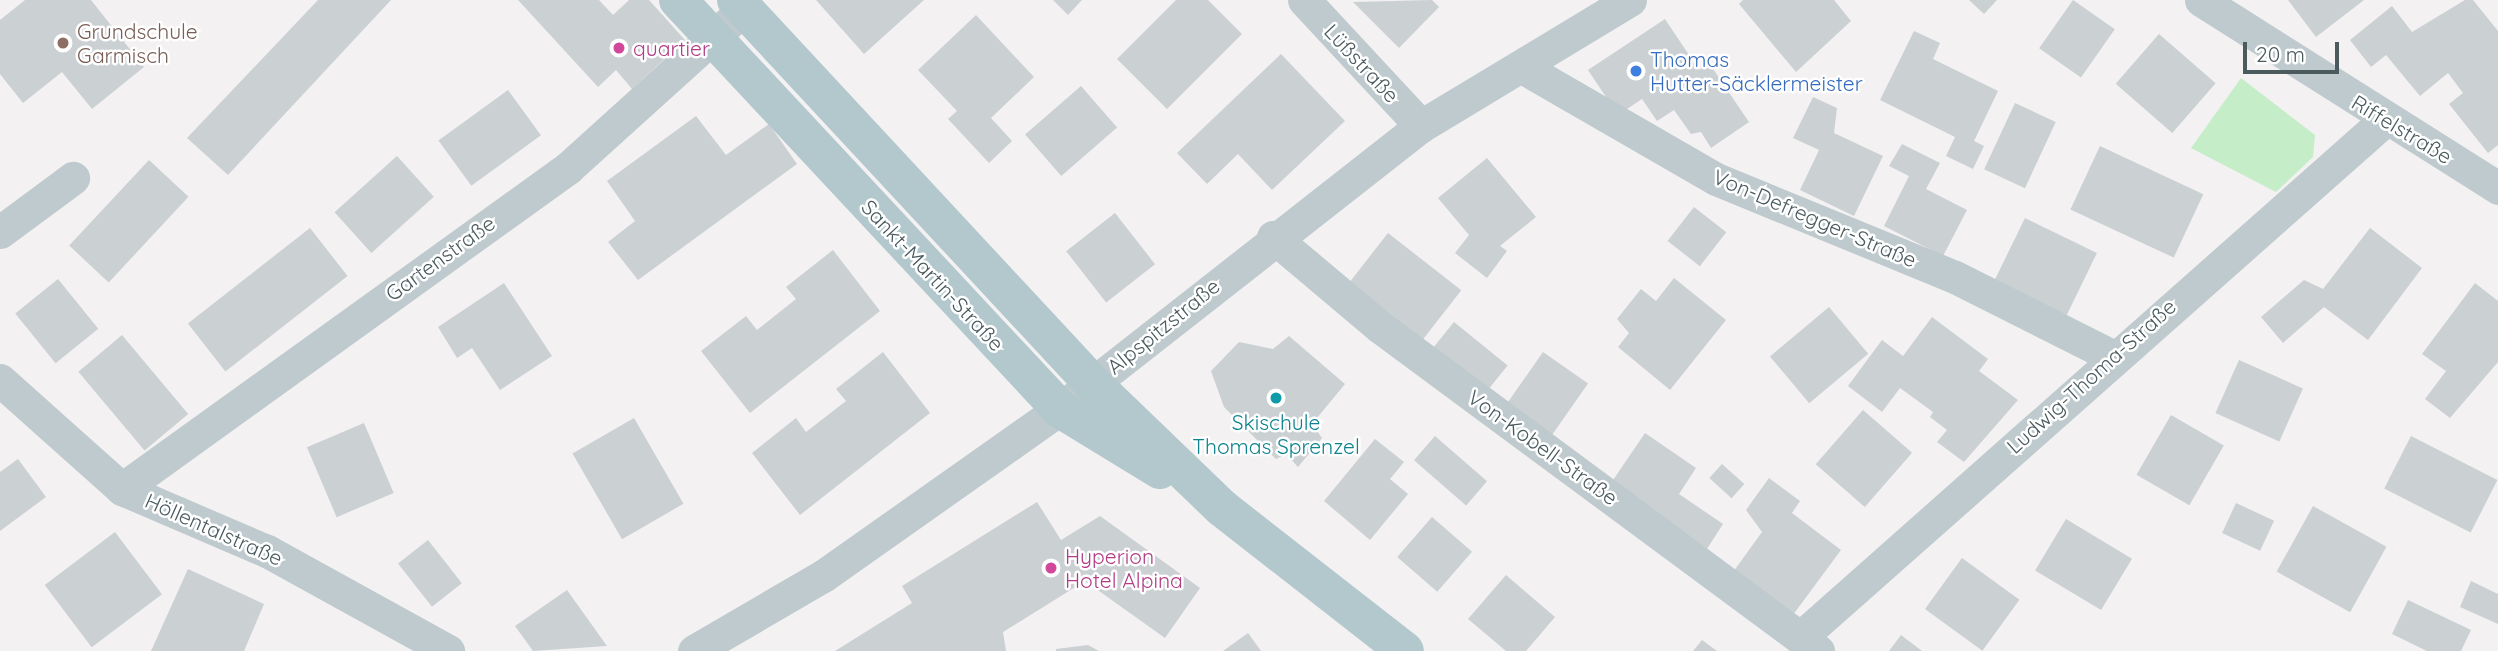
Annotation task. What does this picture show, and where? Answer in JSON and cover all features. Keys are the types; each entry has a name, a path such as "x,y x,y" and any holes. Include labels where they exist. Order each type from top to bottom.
{"main road":[{"name":"Sankt-Martin-Straße","path":"678,0 1060,409 1222,508"},
{"name":"Sankt-Martin-Straße","path":"740,4 1092,383 1222,508 1405,651"}],"street":[{"name":"Lüßstraße","path":"1304,0 1421,125"},
{"name":"Alpspitzstraße","path":"694,651 823,576 1060,409 1273,237 1421,125 1630,0"},
{"name":"Riffelstraße","path":"2201,0 2385,120 2493,177"},
{"name":"Gartenstraße","path":"122,489 568,168 713,37 740,4"},
{"name":"Von-Defregger-Straße","path":"1522,67 1716,179 1955,277 2114,357"},
{"name":"Ludwig-Thoma-Straße","path":"1810,644 2114,357 2385,120"},
{"path":"0,232 73,178"},
{"name":"Von-Kobell-Straße","path":"1273,237 1380,327 1810,644"},
{"name":"Höllentalstraße","path":"0,380 122,489 267,551 448,651"}],"green space":[{"path":"2241,78 2315,135 2313,157 2276,192 2191,148"}],"building":[{"name":"Grundschule Garmisch","path":"25,0 91,0 144,67 92,109 62,72 23,103 0,74 0,20"},
{"path":"318,0 391,0 228,175 187,138"},
{"name":"quartier","path":"518,0 599,0 613,15 629,0 649,0 685,40 632,89 616,70 598,87"},
{"path":"816,0 924,0 864,54"},
{"path":"1053,0 1082,0 1068,15"},
{"path":"1176,0 1208,0 1242,34 1167,109 1117,59"},
{"path":"1432,0 1439,7 1399,48 1353,2"},
{"path":"1743,0 1834,0 1851,21 1796,72 1739,4"},
{"path":"1969,0 1997,0 1984,14"},
{"path":"2073,0 2115,29 2081,78 2039,48"},
{"path":"2288,0 2364,0 2316,37"},
{"path":"2465,0 2473,0 2498,31 2498,145 2488,153 2449,104 2463,93 2448,73 2420,96 2386,55 2371,67 2350,40 2392,6 2412,32"},
{"path":"976,15 1034,77 991,118 1012,141 989,163 948,119 957,111 918,70"},
{"path":"1665,19 1699,70 1709,63 1749,122 1711,148 1701,132 1691,134 1674,110 1657,121 1642,99 1618,115 1588,70"},
{"path":"1914,31 1940,43 1933,59 1998,91 1974,141 1984,146 1973,169 1946,156 1955,137 1880,100"},
{"path":"2159,34 2216,83 2172,133 2116,84"},
{"path":"1281,54 1345,121 1272,190 1238,154 1207,184 1177,153"},
{"path":"1081,86 1117,128 1061,176 1025,135"},
{"path":"508,90 541,135 471,186 438,141"},
{"path":"1813,97 1837,108 1834,133 1883,156 1854,216 1800,190 1819,150 1793,138"},
{"path":"2015,103 2056,122 2025,188 1984,169"},
{"path":"696,116 726,155 769,124 797,164 638,280 608,242 635,221 607,181"},
{"path":"1902,144 1940,163 1926,189 1967,210 1943,256 1884,226 1909,176 1889,166"},
{"path":"2100,146 2203,194 2174,258 2070,209"},
{"path":"397,156 434,197 371,253 335,212"},
{"path":"1487,158 1536,217 1500,246 1507,251 1487,278 1455,253 1469,235 1438,198"},
{"path":"149,160 188,197 109,282 69,246"},
{"path":"1694,207 1726,232 1700,266 1668,241"},
{"path":"1115,213 1155,264 1106,302 1066,251"},
{"path":"2025,218 2097,253 2065,319 1993,284"},
{"path":"310,228 348,276 225,371 188,323"},
{"path":"2370,228 2422,268 2368,340 2324,307 2283,343 2261,317 2304,280 2323,289"},
{"path":"1388,233 1461,290 1422,340 1349,283"},
{"path":"833,250 880,311 750,413 701,351 746,316 757,330 796,299 786,287"},
{"path":"1674,278 1726,320 1670,390 1618,347 1629,333 1617,319 1641,289 1656,301"},
{"path":"58,279 98,329 56,363 15,314"},
{"path":"504,283 552,356 500,390 472,348 457,358 438,327"},
{"path":"2475,283 2498,301 2498,362 2450,418 2425,399 2446,371 2422,354"},
{"path":"1829,307 1868,354 1809,403 1770,356"},
{"path":"1932,317 1988,359 1979,371 2018,400 1964,462 1937,442 1947,430 1930,417 1933,412 1900,388 1882,412 1848,386 1882,340 1903,356"},
{"path":"1454,322 1508,365 1485,393 1431,350"},
{"path":"122,335 188,414 145,451 78,372"},
{"name":"Skischule Thomas Sprenzel","path":"1289,336 1345,384 1312,424 1322,438 1298,467 1286,454 1276,459 1224,407 1211,371 1239,342 1273,349"},
{"path":"883,352 930,413 800,515 752,453 796,418 806,432 846,401 836,389"},
{"path":"1543,352 1588,384 1551,437 1506,405"},
{"path":"2239,360 2303,388 2279,441 2215,413"},
{"path":"1863,410 1912,453 1865,507 1816,464"},
{"path":"2171,415 2224,446 2189,505 2136,475"},
{"path":"634,418 684,504 622,539 573,454"},
{"path":"364,423 394,493 337,517 307,447"},
{"path":"1645,433 1696,468 1679,494 1723,524 1705,552 1609,486"},
{"path":"1435,436 1487,481 1466,505 1414,460"},
{"path":"2411,436 2497,480 2471,533 2384,489"},
{"path":"1375,439 1404,462 1390,479 1408,494 1370,540 1324,501"},
{"path":"18,459 46,497 0,531 0,472"},
{"path":"1722,464 1744,484 1732,498 1709,478"},
{"path":"1769,478 1800,501 1792,513 1841,550 1787,623 1728,579 1762,532 1746,510"},
{"name":"Hyperion Hotel Alpina","path":"1037,502 1061,540 1100,516 1200,588 1165,638 1085,581 1003,632 1006,651 835,651 912,603 902,586"},
{"path":"2236,503 2274,521 2260,551 2222,533"},
{"path":"2313,506 2386,547 2350,612 2277,572"},
{"path":"1432,517 1472,552 1437,592 1397,557"},
{"path":"2066,519 2132,559 2101,610 2035,570"},
{"path":"115,532 162,594 92,647 45,585"},
{"path":"428,540 462,583 432,607 398,563"},
{"path":"1962,558 2019,600 1982,651 1925,609"},
{"path":"188,569 264,604 244,651 151,651"},
{"path":"1506,575 1555,617 1526,651 1506,651 1468,619"},
{"path":"2471,581 2498,594 2498,624 2460,607"},
{"path":"567,590 607,646 533,651 515,626"},
{"path":"2408,600 2471,630 2461,651 2427,651 2392,634"},
{"path":"1248,633 1261,651 1223,651"},
{"path":"1901,635 1922,651 1889,651"},
{"path":"1702,640 1717,651 1693,651"},
{"path":"1088,645 1099,651 1056,651 1056,649"}],"place":[{"name":"Grundschule Garmisch","path":"63,43"},
{"name":"quartier","path":"619,48"},
{"name":"Thomas Hutter-Säcklermeister","path":"1636,71"},
{"name":"Skischule Thomas Sprenzel","path":"1276,398"},
{"name":"Hyperion Hotel Alpina","path":"1051,568"}]}
